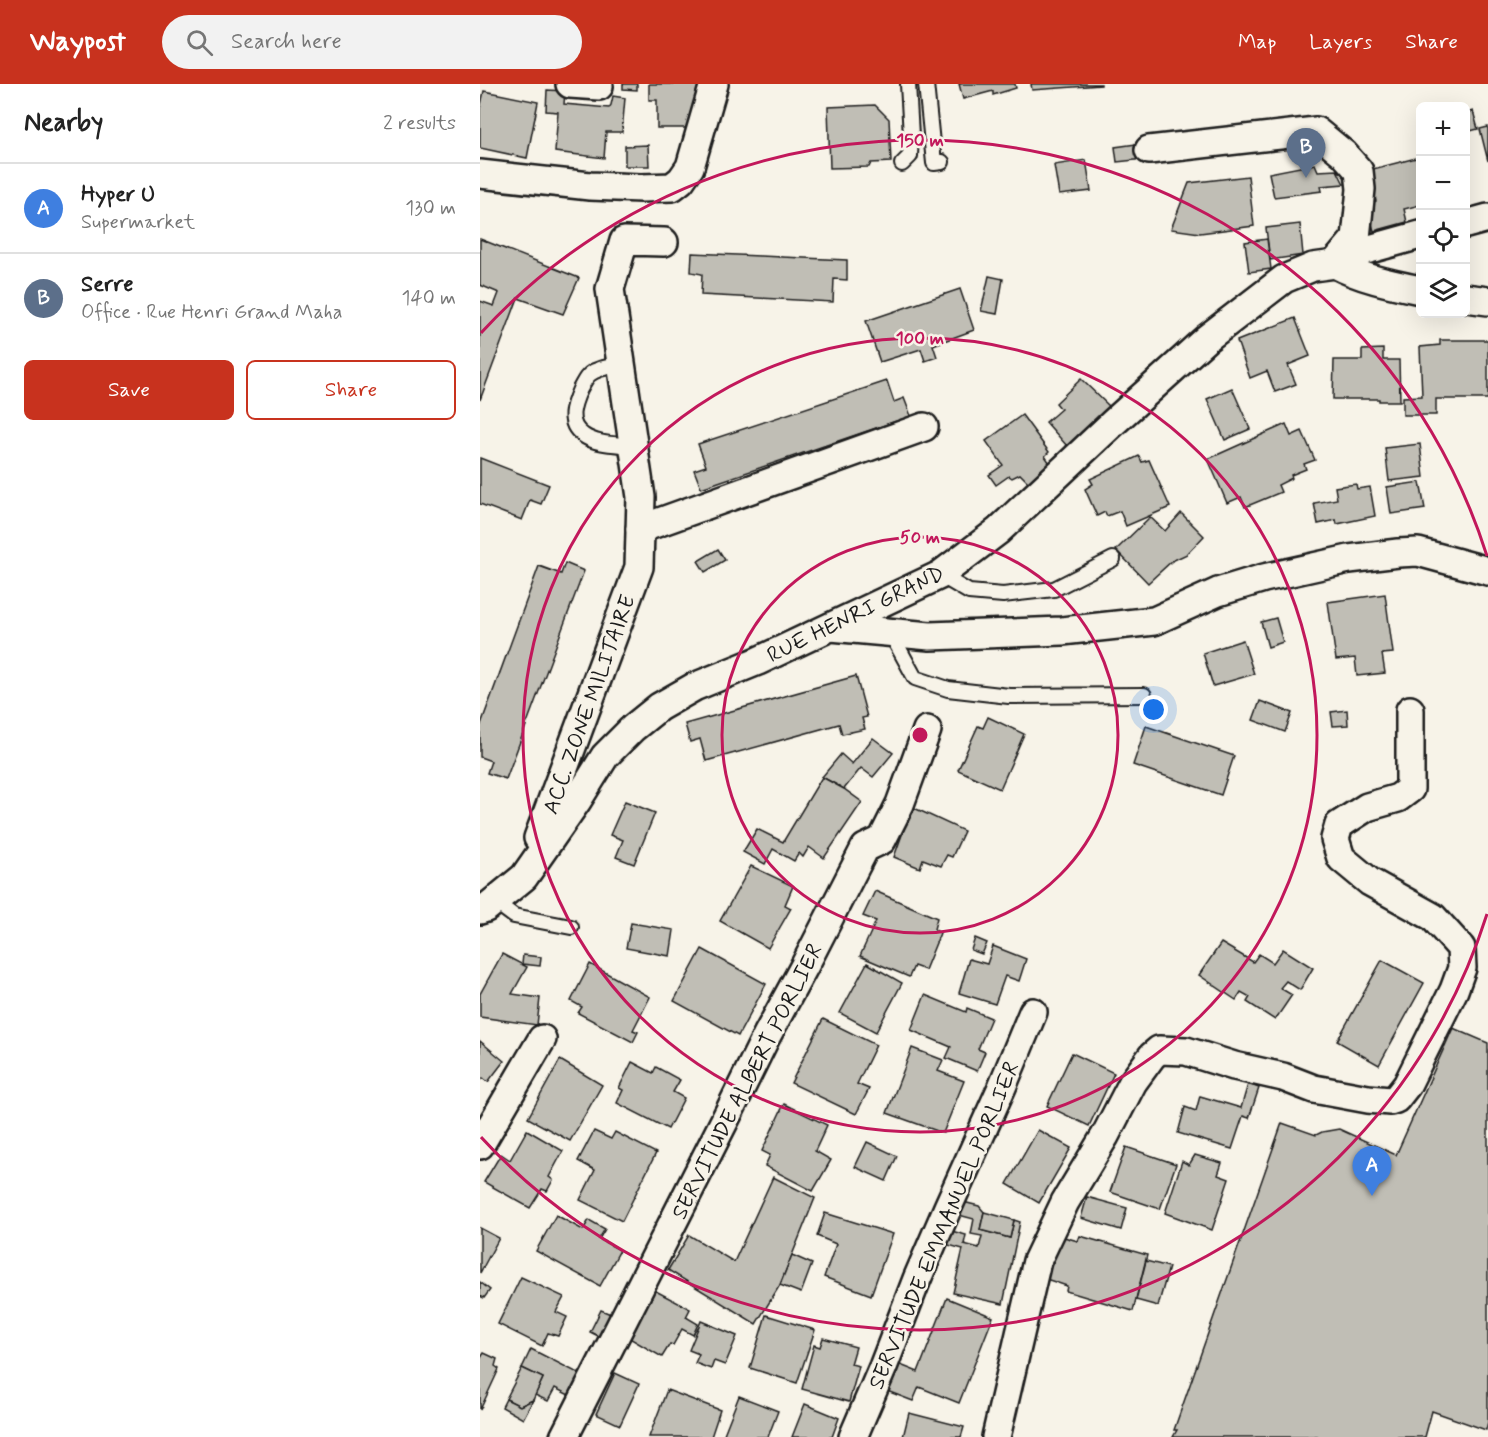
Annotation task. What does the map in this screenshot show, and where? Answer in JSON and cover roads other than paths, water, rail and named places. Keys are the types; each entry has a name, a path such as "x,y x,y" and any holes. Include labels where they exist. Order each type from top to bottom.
{"street":[{"path":"570,84 599,86"},
{"path":"480,174 590,186 672,188 690,167 714,84"},
{"path":"1149,150 1316,131 1344,154 1359,171 1361,189 1356,238 1344,264 1416,289"},
{"path":"1470,223 1488,218"},
{"name":"RUE HENRI GRAND","path":"487,906 524,877 605,756 633,728 659,707 694,687 758,661 940,575 998,531 1206,339 1284,279 1312,267 1344,264 1416,237"},
{"name":"ACC. ZONE MILITAIRE","path":"524,877 639,567 640,497 610,289 624,241 664,242"},
{"path":"1470,299 1488,301"},
{"path":"640,529 924,427"},
{"path":"830,627 930,636 1062,631 1154,621 1218,592 1264,578 1349,559 1398,553 1418,552 1488,571"},
{"path":"996,1437 1037,1261 1065,1202 1105,1136 1133,1082 1152,1056 1160,1050 1186,1051 1234,1066 1283,1077 1314,1089 1368,1099 1390,1101 1396,1099 1407,1085 1454,990 1462,968 1461,948 1433,917 1370,882 1341,858 1335,839 1339,825 1367,807 1398,798 1410,789 1410,710"},
{"name":"SERVITUDE ALBERT PORLIER","path":"564,1437 767,1035 865,848 882,840 900,804 927,730"},
{"name":"SERVITUDE EMMANUEL PORLIER","path":"853,1437 917,1278 1033,1012"},
{"path":"480,1145 543,1039"}],"lane":[{"path":"902,164 910,156 912,136 908,84"},
{"path":"926,84 934,163 942,162"},
{"path":"621,365 601,368 585,379 572,407 572,420 578,431 588,438 633,446"},
{"path":"940,575 969,592 1003,595 1054,589 1113,559"},
{"path":"890,632 915,678 948,689 1009,696 1144,695"},
{"path":"487,906 514,916 571,927"}],"place":[{"name":"Serre","path":"1306,178"},
{"name":"Hyper U","path":"1372,1196"}]}
